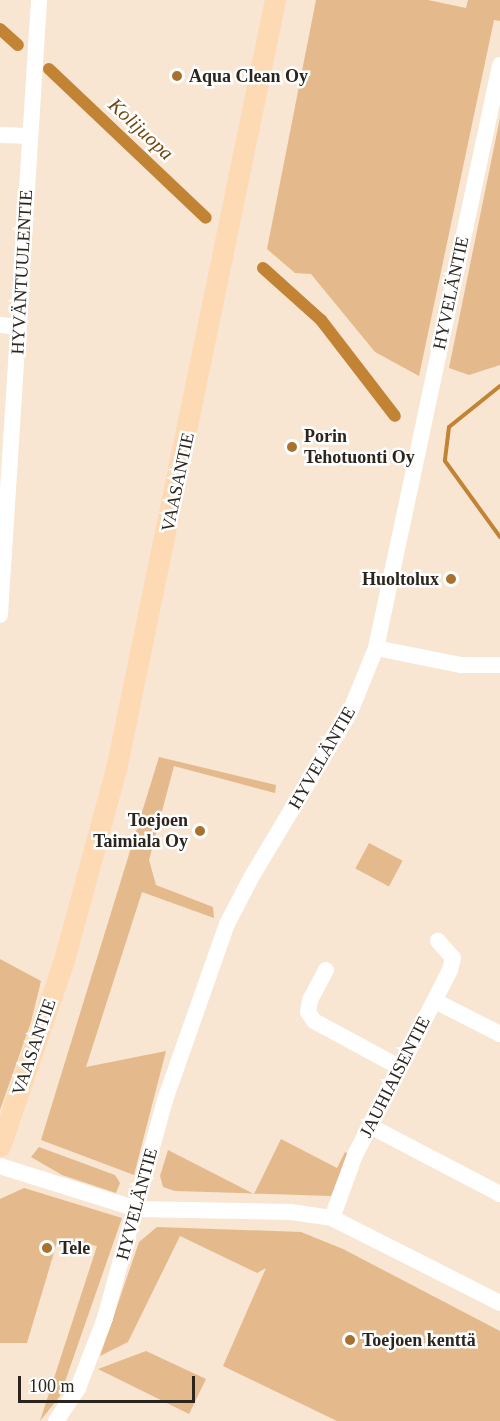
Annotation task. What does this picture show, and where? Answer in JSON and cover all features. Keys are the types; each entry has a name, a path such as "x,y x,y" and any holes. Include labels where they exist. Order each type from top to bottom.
{"main road":[{"name":"VAASANTIE","path":"0,1146 64,960 135,689 275,0"}],"street":[{"name":"HYVÄNTUULENTIE","path":"0,615 39,0"},
{"name":"HYVELÄNTIE","path":"56,1421 78,1388 94,1349 138,1209 169,1089 227,924 252,876 350,712 376,648 500,65"},
{"path":"0,135 30,136"},
{"path":"0,325 19,327"},
{"path":"376,648 461,665 500,665"},
{"name":"JAUHIAISENTIE","path":"332,1218 345,1178 399,1067 435,1001 453,958 438,941"},
{"path":"327,970 310,1000 308,1012 314,1021 399,1067"},
{"path":"435,1001 500,1034"},
{"path":"370,1126 500,1194"},
{"path":"0,1166 138,1209 291,1212 332,1218 500,1303"}],"shaded area":[{"path":"316,0 428,0 466,8 468,0 500,0 500,21 494,20 419,376 375,352 311,274 295,273 267,249"},
{"path":"500,118 500,365 469,375 449,368"},
{"path":"159,757 276,785 275,793 174,766 149,860 156,885 213,907 214,918 142,892 86,1067 166,1051 134,1175 41,1140"},
{"path":"369,843 403,861 389,886 355,869"},
{"path":"0,959 41,981 31,1022 0,1110"},
{"path":"281,1139 337,1168 345,1152 348,1154 331,1196 254,1194"},
{"path":"39,1147 115,1175 120,1183 116,1193 62,1175 31,1157"},
{"path":"168,1150 253,1194 175,1191 163,1187 160,1176"},
{"path":"24,1188 122,1218 60,1396 40,1421 97,1246 58,1239 27,1343 0,1343 0,1199"},
{"path":"157,1227 301,1232 343,1249 500,1331 500,1421 337,1421 223,1366 266,1268 257,1273 180,1236 128,1342 100,1356 139,1242"},
{"path":"146,1351 206,1379 189,1414 98,1369"}],"waterway":[{"path":"0,29 18,45"},
{"name":"Kolijuopa","path":"49,69 206,218"},
{"name":"Kolijuopa","path":"263,268 321,320 395,416"},
{"path":"500,386 449,427 445,461 500,537"}],"place":[{"name":"Aqua Clean Oy","path":"177,76"},
{"name":"Porin Tehotuonti Oy","path":"292,447"},
{"name":"Huoltolux","path":"451,579"},
{"name":"Toejoen Taimiala Oy","path":"200,831"},
{"name":"Tele","path":"47,1248"},
{"name":"Toejoen kenttä","path":"350,1340"}]}
